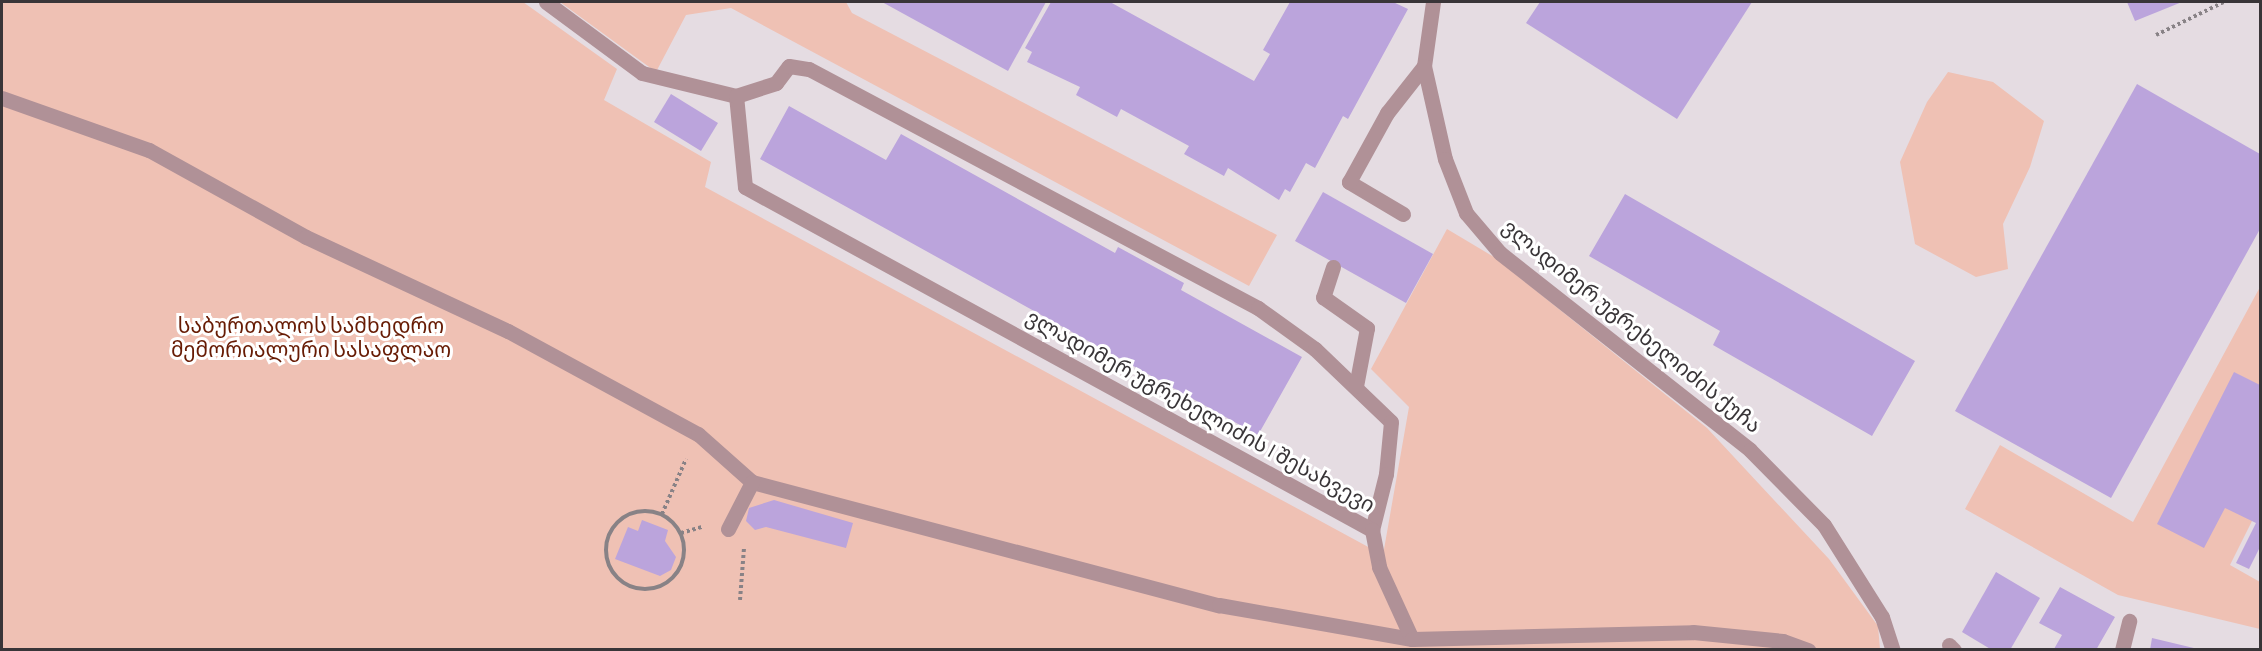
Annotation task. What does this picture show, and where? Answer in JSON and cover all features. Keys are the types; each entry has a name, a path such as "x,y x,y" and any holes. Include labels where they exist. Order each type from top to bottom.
{"street":[{"path":"546,2 642,73 736,96 776,83 789,66 809,69 1258,308 1316,349 1391,422 1386,474 1372,530"},
{"name":"ვლადიმერ უგრეხელიძის ქუჩა","path":"1433,2 1424,66 1445,159 1466,213 1500,253 1759,459 1824,525 1882,617 1893,650"},
{"path":"1403,214 1349,182 1387,113 1424,66"},
{"name":"ვლადიმერ უგრეხელიძის I შესახვევი","path":"736,96 746,187 1372,530 1379,567 1412,639"},
{"path":"2,98 149,150 306,237 508,332 698,434 752,482 1219,605 1412,639 1693,632 1783,640 1808,650"},
{"path":"1333,267 1323,297 1367,328 1356,386"},
{"path":"728,529 752,482"},
{"path":"2122,650 2129,621"}],"path":[{"path":"2156,35 2224,2"},
{"path":"662,514 698,434"},
{"path":"632,513 662,514 681,533 682,563 666,584 639,589 616,577 605,552 612,528 632,513"},
{"path":"681,533 693,528"},
{"path":"740,600 746,569 744,542"}],"green space":[{"name":"საბურთალოს სამხედრო მემორიალური სასაფლაო","path":"2,2 523,2 617,69 604,100 711,162 705,187 1383,555 1409,407 1371,369 1447,229 1494,257 1707,428 1829,559 1878,626 1880,649 2,649"},
{"path":"560,2 846,2 852,13 1277,235 1249,286 731,8 686,15 656,72"},
{"path":"1948,72 1993,82 2044,121 2030,167 2003,224 2008,269 1976,277 1915,244 1900,162 1927,102"},
{"path":"2260,287 2260,505 2230,565 2260,582 2260,629 2118,595 1965,509 2000,445 2133,522"}],"building":[{"path":"882,2 1046,2 1008,71"},
{"path":"1051,2 1110,2 1254,81 1270,54 1263,50 1290,2 1393,2 1408,9 1348,119 1343,116 1315,168 1306,163 1290,192 1285,189 1279,200 1228,168 1224,176 1184,154 1189,146 1121,109 1117,117 1076,95 1080,87 1027,62 1032,52 1025,48"},
{"path":"1540,2 1752,2 1677,119 1526,23"},
{"path":"2127,2 2182,2 2135,21"},
{"path":"2137,84 2260,154 2260,229 2111,498 1955,411"},
{"path":"671,94 718,123 701,151 654,122"},
{"path":"789,106 886,160 901,134 1115,253 1118,247 1184,283 1181,290 1302,357 1258,435 760,159"},
{"path":"1323,192 1433,254 1406,303 1295,241"},
{"path":"1625,194 1915,361 1872,436 1713,345 1720,331 1589,256"},
{"path":"2234,372 2260,385 2260,547 2249,569 2236,563 2256,523 2225,508 2204,548 2157,524"},
{"path":"774,500 853,523 846,548 766,527 755,530 746,521 749,508"},
{"path":"642,520 668,530 665,541 676,557 671,570 660,576 615,559 628,527 638,531"},
{"path":"1996,572 2040,598 2010,650 1992,650 1962,632"},
{"path":"2060,587 2115,617 2096,650 2054,649 2062,635 2039,623"},
{"path":"2152,638 2198,649 2198,650 2150,650"}]}
